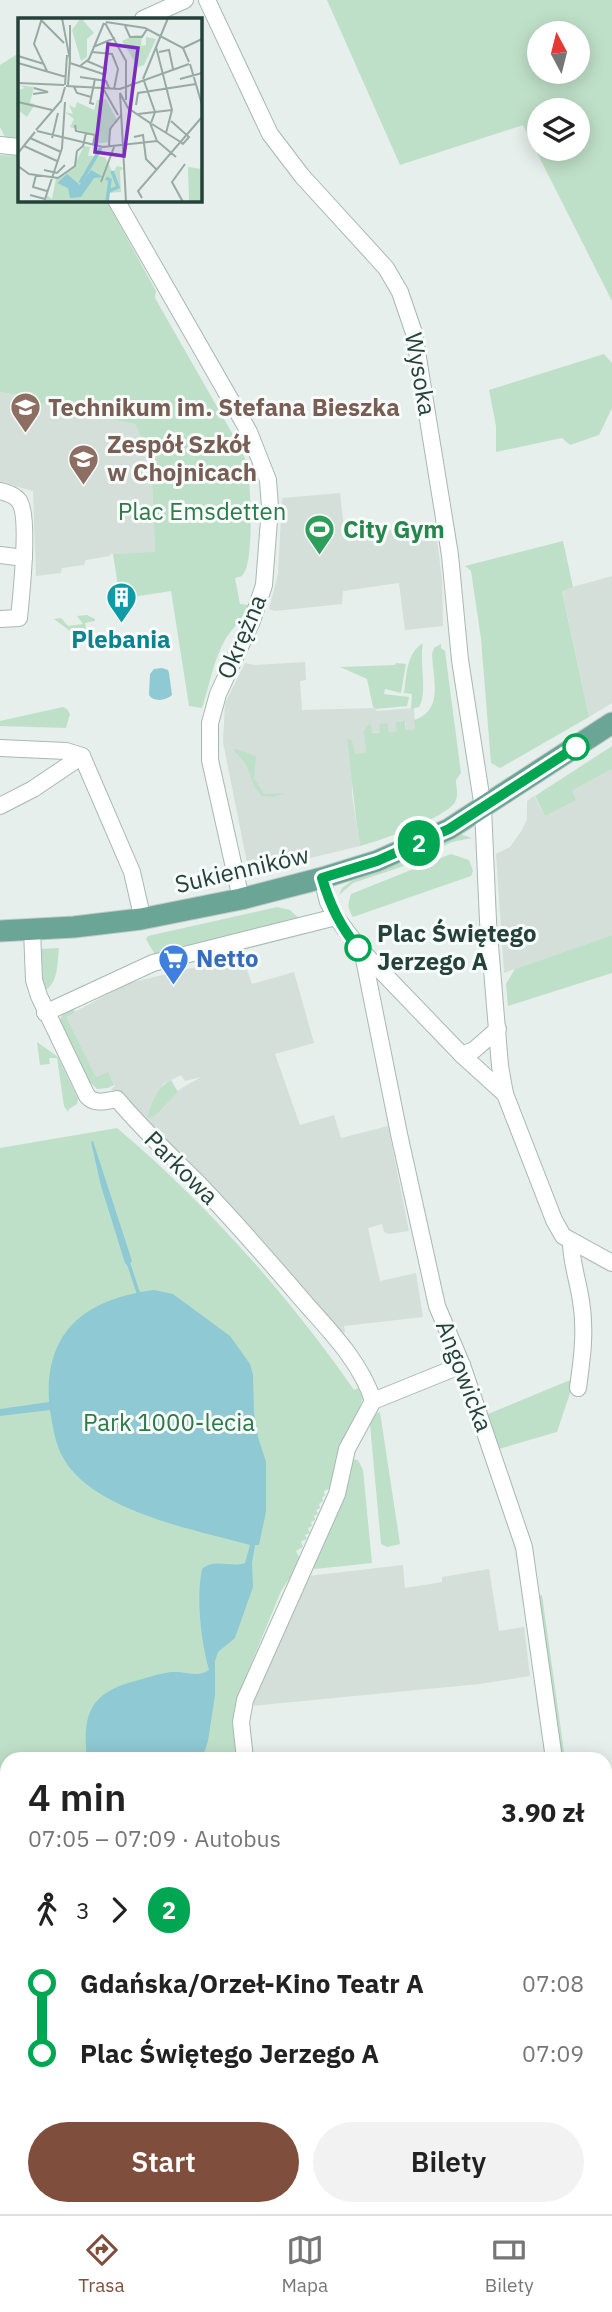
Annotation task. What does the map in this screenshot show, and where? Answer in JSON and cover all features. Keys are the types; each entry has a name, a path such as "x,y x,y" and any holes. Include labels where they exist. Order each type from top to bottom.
{"main road":[{"name":"Sukienników","path":"0,930 125,922 241,899 322,878 408,849 449,829 483,808 612,723"}],"street":[{"path":"145,18 186,0"},
{"name":"Wysoka","path":"207,0 270,134 302,176 386,268 400,292 410,318 424,383 450,555 460,660 483,808 488,921 505,1094"},
{"path":"0,145 18,147"},
{"name":"Okrężna","path":"117,201 249,432 268,480 270,507 264,585 252,621 218,694 209,723 210,760 241,899"},
{"path":"0,491 15,497 22,505 24,558 19,618 0,619"},
{"path":"0,555 24,558"},
{"path":"0,748 66,751 82,756 132,872 140,907"},
{"path":"2,805 33,789 82,756"},
{"path":"322,878 328,902 336,917 363,954 505,1094 554,1220 563,1236 612,1263"},
{"path":"46,1013 153,963 336,917"},
{"name":"Parkowa","path":"32,930 34,980 46,1013 89,1099 100,1102 117,1099 139,1126 254,1243 356,1366 373,1401"},
{"name":"Angowicka","path":"363,954 437,1306 462,1365 524,1547 553,1752"},
{"path":"371,993 378,985 388,980"},
{"path":"463,1055 474,1050 498,1029"},
{"path":"571,1242 571,1259 581,1300 583,1327 578,1388"},
{"path":"244,1752 241,1722 245,1700 337,1494 347,1449 373,1401 462,1365"}],"shaded area":[{"name":"Zespół Szkół w Chojnicach","path":"0,392 18,395 57,409 135,424 151,459 155,553 110,554 86,560 84,565 62,568 61,573 36,576 33,491 0,482"},
{"path":"340,493 345,537 435,524 442,579 443,626 405,630 399,583 343,591 342,604 275,611 269,609 278,574 282,498"},
{"path":"612,576 612,703 589,717 562,590"},
{"path":"305,662 306,680 300,681 302,710 374,708 377,711 414,708 415,729 406,730 406,722 397,731 389,732 388,723 380,733 364,732 367,752 354,754 352,795 360,846 253,872 248,868 223,742 225,703 245,663 255,665"},
{"path":"612,769 612,935 504,973 496,854 510,847 522,830 527,819 527,801 534,796 545,816 572,791"},
{"path":"242,956 252,984 294,972 314,1043 275,1054 300,1125 334,1115 341,1138 388,1126 409,1231 389,1234 384,1232 382,1224 368,1228 380,1281 416,1273 423,1317 344,1326 345,1332 336,1334 311,1298 225,1199 182,1154 111,1089 115,1086 108,1073 96,1077 65,1017 129,983","holes":["181,1075 185,1081 201,1077 180,1089 155,1116 163,1084"]},
{"path":"403,1565 405,1588 442,1582 442,1577 489,1569 499,1631 524,1627 530,1676 479,1684 252,1706 308,1576"}],"green space":[{"path":"327,0 612,0 612,301 541,161 590,161 590,98 527,98 527,133 523,125 400,165"},
{"path":"18,54 18,138 5,137 0,127 0,65"},
{"name":"Plac Emsdetten","path":"0,155 18,156 18,201 107,201 156,291 155,298 245,458 250,503 249,553 244,573 235,578 240,604 249,605 222,646 202,708 189,706 171,591 120,599 113,554 155,552 151,459 135,424 57,409 18,395 0,392"},
{"path":"604,354 612,363 612,408 599,435 570,445 562,438 496,452 496,426 489,390"},
{"path":"563,541 573,587 562,591 589,717 500,768 491,763 481,639 471,571 465,566"},
{"path":"87,615 95,619 85,623 88,642 97,641 98,644 86,643 54,619 61,618 68,626 83,624 77,616"},
{"path":"423,643 422,701 419,707 411,709 412,694 404,693 407,672 413,653"},
{"path":"441,644 445,651 461,773 456,780 455,802 426,822 360,846 347,738 352,741 355,754 366,752 364,732 371,724 372,733 380,733 379,724 388,723 389,732 397,731 396,722 405,721 406,730 415,729 414,720 430,709 433,702 435,684 432,654 434,648"},
{"path":"406,664 401,693 385,689 384,694 409,697 407,706 376,709 373,707 367,679 340,667 395,665"},
{"path":"63,707 70,714 66,728 0,726 0,721"},
{"path":"612,746 612,769 572,791 576,800 545,816 535,796"},
{"path":"233,748 256,756 254,778 264,794 285,793 274,797 262,796 246,765"},
{"path":"460,834 472,838 452,842 401,867 353,883 339,895 342,888 353,880 416,856"},
{"path":"451,854 469,860 473,871 471,876 353,917 349,906 351,894"},
{"path":"277,907 290,910 302,921 155,955 146,939 148,936"},
{"path":"612,935 612,973 508,1006 506,984 515,969"},
{"path":"59,948 55,978 44,991 40,974 40,949"},
{"path":"73,1008 75,1012 66,1017 96,1077 108,1072 114,1085 108,1088 97,1089 91,1083 88,1084 59,1022 62,1015"},
{"path":"37,1042 58,1057 78,1099 77,1104 68,1112 64,1106 57,1058 49,1058 50,1064 40,1065"},
{"path":"171,1080 178,1092 155,1116 147,1118 158,1092"},
{"name":"Park 1000-lecia","path":"117,1128 214,1219 274,1285 354,1390 358,1388 363,1397 336,1486 324,1491 323,1501 316,1510 318,1514 308,1528 310,1533 305,1535 307,1539 301,1541 303,1547 296,1551 299,1557 306,1554 281,1591 238,1696 233,1724 235,1752 0,1752 0,1148"},
{"path":"575,1378 557,1432 499,1449 488,1414"},
{"path":"380,1412 400,1544 387,1547 381,1544 370,1424 373,1415"},
{"path":"352,1459 358,1460 363,1470 372,1563 315,1569 309,1566"},
{"path":"542,1595 564,1752 559,1752 535,1597"}],"water":[{"path":"154,669 168,670 172,695 156,700 149,695 150,674"},
{"path":"93,1141 132,1261 128,1266 101,1186 91,1142"},
{"path":"154,1290 173,1294 230,1336 250,1364 253,1375 254,1412 266,1462 266,1512 259,1545 255,1545 252,1563 253,1587 235,1638 218,1652 215,1661 215,1695 204,1752 87,1752 88,1718 99,1699 120,1686 163,1673 196,1674 209,1670 200,1620 202,1569 212,1564 245,1563 250,1545 149,1517 100,1494 80,1479 65,1461 53,1430 50,1410 0,1416 0,1409 49,1402 54,1355 74,1322 108,1301"}],"waterway":[{"path":"128,1262 138,1292"}],"bus line":[{"name":"2","path":"358,948 328,902 322,878 377,861 449,829 576,747"}],"place":[{"name":"Technikum im. Stefana Bieszka","path":"25,435"},
{"name":"Zespół Szkół w Chojnicach","path":"84,486"},
{"name":"City Gym","path":"320,557"},
{"name":"Plebania","path":"121,625"},
{"name":"Plac Świętego Jerzego A","path":"358,948"},
{"name":"Netto","path":"173,986"}]}
